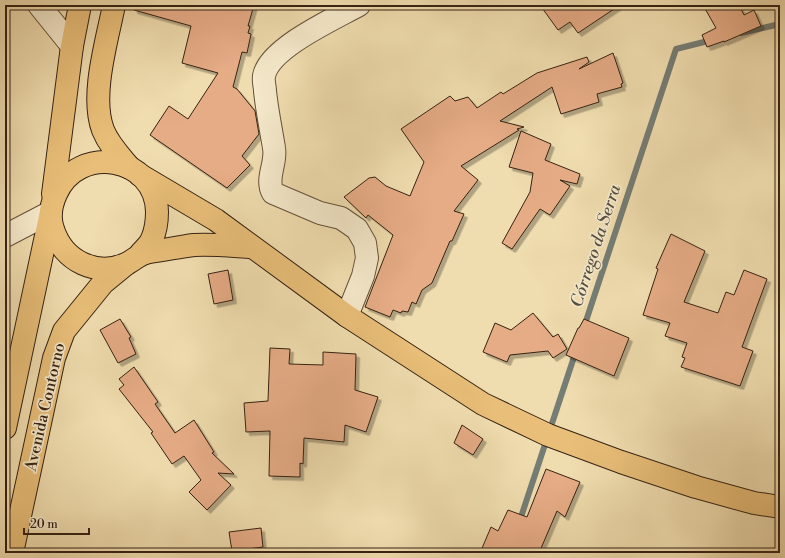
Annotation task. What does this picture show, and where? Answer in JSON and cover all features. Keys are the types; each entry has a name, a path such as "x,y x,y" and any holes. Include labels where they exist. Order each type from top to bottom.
{"main road":[{"path":"5,428 52,207 72,46 80,5"},
{"path":"114,5 99,81 99,111 103,130 113,150 151,189 157,205 157,222 152,239 135,258"},
{"path":"252,247 195,245 135,258 113,268 97,268 82,264 68,255 58,243 52,228 52,207 59,187 70,174 83,166 99,162 115,162 135,171 216,220 347,316 483,404 548,435 696,487 754,503 780,507"},
{"name":"Avenida Contorno","path":"12,553 54,358 64,331 103,283 135,258"}],"street":[{"path":"39,5 72,46"},
{"path":"347,316 363,276 367,258 365,243 356,229 341,218 320,212 272,193 269,185 275,152 268,114 264,77 267,67 275,56 292,43 359,5"},
{"path":"5,236 52,207"}],"building":[{"path":"134,5 254,5 248,26 250,26 248,33 251,34 247,53 242,52 233,87 237,89 255,111 259,134 242,156 250,165 227,188 150,135 169,106 188,119 218,73 182,63 191,26 134,10"},
{"path":"540,5 620,5 578,33 570,22 558,30"},
{"path":"703,5 739,5 744,15 754,10 761,26 724,42 707,47 702,35 716,28"},
{"path":"613,53 623,83 621,84 622,87 597,94 599,102 561,114 552,87 500,121 524,127 517,129 519,130 461,166 478,180 454,211 464,214 452,241 450,241 432,283 422,290 416,304 412,302 408,312 402,311 401,313 393,310 390,317 365,307 393,235 368,215 366,218 344,197 369,178 375,177 386,186 410,196 424,162 401,129 450,96 455,101 468,97 477,108 501,92 503,94 537,73 587,57 589,62 579,69"},
{"path":"521,131 551,144 545,160 580,174 577,184 560,180 570,186 550,215 540,209 512,249 502,243 530,192 533,173 509,167"},
{"path":"671,234 705,251 684,302 718,313 726,292 734,295 744,270 767,279 742,347 753,351 740,386 681,367 685,358 682,357 687,343 665,336 670,323 643,315 658,269 656,268"},
{"path":"228,270 233,300 214,304 208,274"},
{"path":"533,313 553,337 558,334 567,349 553,358 548,351 510,355 507,362 483,352 495,323 511,330"},
{"path":"120,319 131,337 129,338 136,354 118,363 100,330"},
{"path":"584,319 629,338 614,376 566,355 578,328"},
{"path":"270,348 290,349 289,364 323,365 323,352 356,354 355,390 378,397 366,432 345,425 344,442 304,438 303,464 300,463 300,477 269,476 270,431 246,432 244,403 268,401"},
{"path":"134,367 158,402 155,404 175,433 194,420 214,452 212,453 234,474 218,473 231,485 207,510 189,492 201,480 184,456 172,464 151,433 153,432 119,389 124,385 119,379"},
{"path":"462,425 483,439 473,455 454,443"},
{"path":"546,469 580,482 565,517 557,511 539,553 480,553 491,527 498,531 508,510 527,517"},
{"path":"261,528 263,547 232,551 229,532"}],"waterway":[{"name":"Córrego da Serra","path":"741,33 780,24"},
{"name":"Córrego da Serra","path":"584,327 676,49 712,40"},
{"name":"Córrego da Serra","path":"519,523 576,351"}]}
